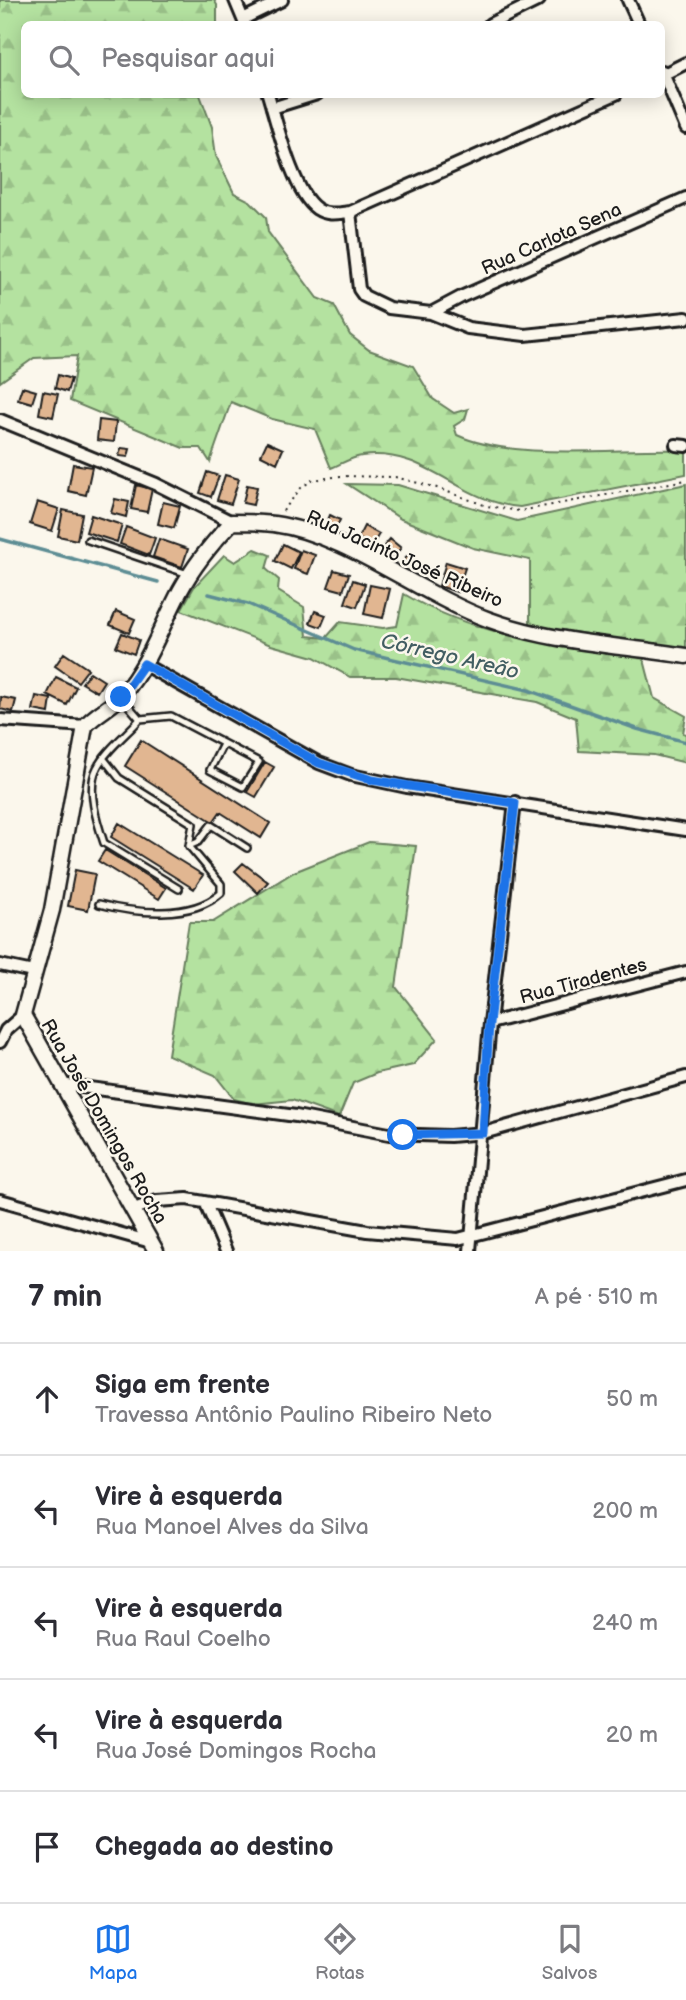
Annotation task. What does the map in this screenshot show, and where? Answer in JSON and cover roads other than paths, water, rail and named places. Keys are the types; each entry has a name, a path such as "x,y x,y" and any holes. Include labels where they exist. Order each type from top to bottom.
{"street":[{"path":"235,0 244,21"},
{"path":"246,21 282,0"},
{"path":"496,21 539,0"},
{"path":"628,0 638,21"},
{"path":"665,72 686,64"},
{"path":"665,80 686,128"},
{"path":"269,98 307,200 325,213 349,212 607,98"},
{"path":"272,108 304,98"},
{"name":"Rua Carlota Sena","path":"431,313 463,296 686,198"},
{"path":"349,212 357,283 364,296 389,308 431,313 467,328 525,335 686,318"},
{"name":"Rua Jacinto José Ribeiro","path":"0,420 156,484 232,522 274,524 313,535 363,556 460,608 490,620 600,646 686,656"},
{"path":"0,720 85,726 97,712 121,697 144,664 191,575 232,522"},
{"path":"144,664 319,763 372,780 686,830"},
{"name":"Rua José Domingos Rocha","path":"85,726 52,910 23,1015 153,1247"},
{"path":"470,1251 483,1133 489,1023 515,803"},
{"path":"0,965 33,972"},
{"name":"Rua Tiradentes","path":"489,1023 686,972"},
{"path":"0,1041 6,1030 23,1015"},
{"path":"60,1084 296,1116 389,1134 450,1136 483,1133 686,1077"},
{"path":"134,1209 167,1200 187,1199 367,1231 458,1239 686,1180"},
{"path":"0,1200 153,1247"},
{"path":"206,1204 226,1251"}],"lane":[{"path":"88,540 191,575"},
{"path":"121,697 140,719"},
{"path":"179,889 104,843 96,821 93,785 97,768 140,719 171,716 259,762 243,787 210,769 223,744"},
{"path":"99,904 131,912 158,913 211,902 221,893 221,884 189,846 192,824 120,778 104,759"},
{"path":"189,846 198,842 211,825 247,848"}],"waterway":[{"name":"Córrego Areão","path":"0,539 158,582"},
{"name":"Córrego Areão","path":"209,594 248,604 354,650 528,690 637,729 686,742"}]}
